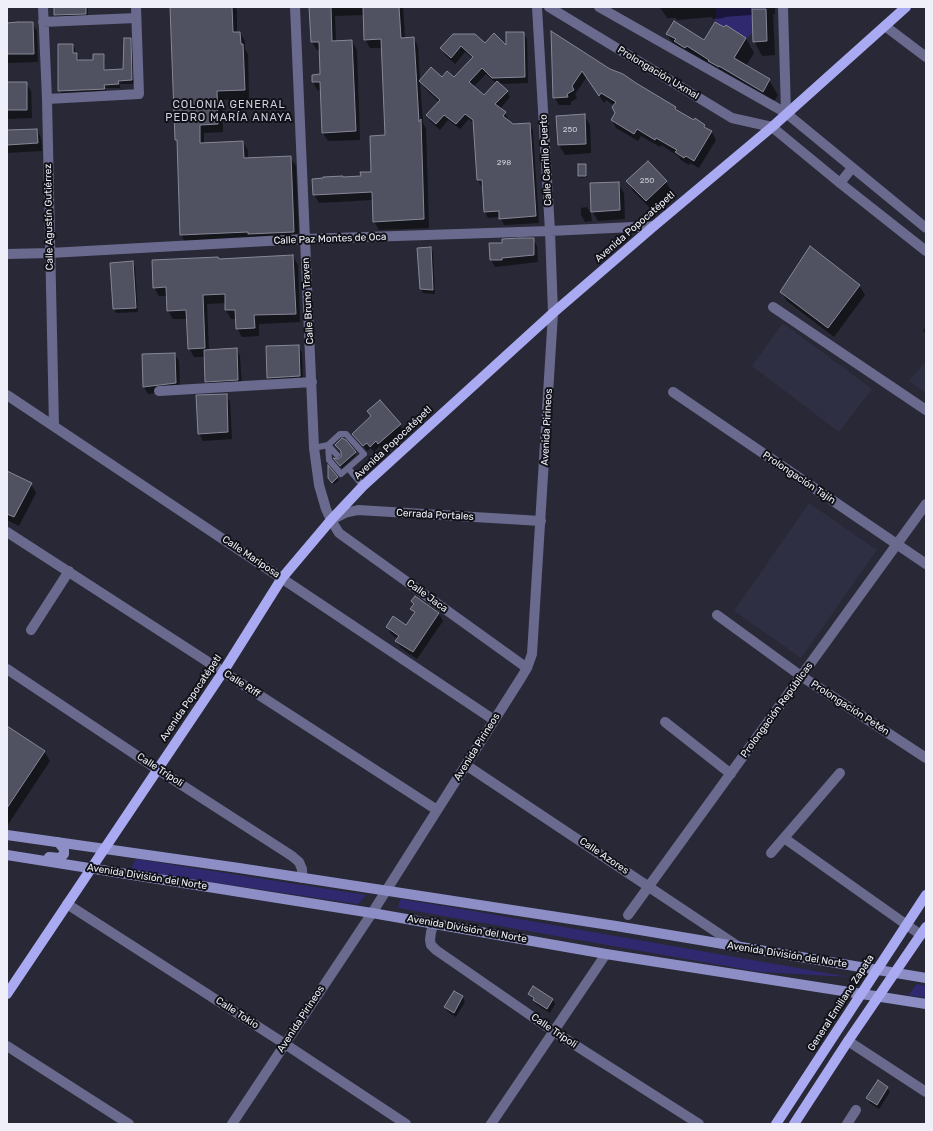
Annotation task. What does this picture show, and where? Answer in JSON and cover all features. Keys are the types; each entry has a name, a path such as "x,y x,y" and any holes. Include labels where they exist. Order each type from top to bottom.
{"main road":[{"name":"Avenida Popocatépetl","path":"7,994 223,672 282,578 331,520 363,486 553,313 772,127 906,7"},
{"name":"Avenida División del Norte","path":"7,835 104,848 620,927 926,978"},
{"path":"7,850 60,858 65,852 58,842"},
{"name":"Avenida División del Norte","path":"7,855 372,913 606,954 926,1004"},
{"name":"General Emiliano Zapata","path":"776,1124 860,993 878,969 926,895"},
{"path":"794,1124 878,996 924,931"}],"street":[{"name":"Calle Agustín Gutiérrez","path":"42,7 47,99 54,426"},
{"path":"47,99 139,94 136,7"},
{"name":"Calle Bruno Traven","path":"295,7 314,448 319,485 331,520"},
{"name":"Calle Carrillo Puerto","path":"537,7 550,231 553,313"},
{"name":"Prolongación Uxmal","path":"549,7 732,118 772,127"},
{"path":"599,7 786,113 926,228"},
{"path":"783,7 786,113"},
{"path":"43,22 136,18"},
{"path":"885,26 926,57"},
{"path":"772,127 840,183 926,250"},
{"path":"840,183 852,168"},
{"name":"Calle Paz Montes de Oca","path":"7,254 304,239 654,226"},
{"path":"773,307 926,410"},
{"name":"Avenida Pirineos","path":"232,1124 372,913 527,668 532,654 553,313"},
{"path":"159,392 312,382"},
{"name":"Prolongación Tajín","path":"673,392 926,564"},
{"name":"Calle Mariposa","path":"7,395 494,720"},
{"name":"Prolongación Repúblicas","path":"628,915 926,504"},
{"name":"Cerrada Portales","path":"331,520 344,513 358,510 541,520"},
{"name":"Calle Jaca","path":"331,520 339,533 527,668"},
{"name":"Calle Riff","path":"7,532 437,810"},
{"path":"31,630 69,571"},
{"name":"Prolongación Petén","path":"717,615 802,676 926,758"},
{"name":"Calle Trípoli","path":"7,669 157,769 292,856 299,862 302,869 302,878"},
{"path":"665,722 731,774"},
{"name":"Calle Azores","path":"466,765 741,948"},
{"path":"771,853 840,774"},
{"path":"784,838 906,925 924,931"},
{"name":"Calle Tokio","path":"67,904 285,1044 406,1124"},
{"name":"Calle Trípoli","path":"434,924 430,940 431,945 436,950 553,1031 699,1124"},
{"path":"491,1124 606,954"},
{"path":"848,1041 926,1092"},
{"path":"7,1046 129,1124"},
{"path":"847,1124 856,1110"}],"lane":[{"path":"314,448 328,445 337,439 341,434 346,434 364,454 341,474 329,460 328,445"},
{"path":"328,445 336,455"},
{"path":"348,468 363,486"}],"shaded area":[{"path":"716,7 768,7 768,9 752,10 754,31 745,40 735,34 736,32 726,25 724,27 715,22"},
{"path":"783,323 872,389 839,432 752,366"},
{"path":"926,361 926,393 909,381"},
{"path":"809,503 877,550 801,658 734,611"},
{"path":"136,859 366,895 358,904 130,870"},
{"path":"400,899 849,977 760,972 398,908"},
{"path":"917,984 926,986 926,998 908,995"}],"building":[{"path":"54,7 86,7 86,14 54,15"},
{"path":"170,7 232,7 233,32 240,32 241,44 243,44 245,90 217,91 218,124 200,125 200,143 243,141 244,158 291,156 294,232 248,234 248,232 180,235"},
{"path":"309,7 331,7 332,41 352,40 356,131 322,133 320,82 312,82 312,75 320,74 319,42 311,42"},
{"path":"363,7 399,7 401,38 414,37 419,122 421,119 424,219 373,222 372,192 313,195 312,179 323,177 361,176 360,172 371,172 370,136 385,135 381,39 364,40"},
{"path":"752,9 766,9 767,41 753,42"},
{"path":"674,21 704,40 715,22 724,27 726,25 746,38 734,58 770,79 763,92 708,61 709,60 687,46 685,48 674,41 676,39 666,34"},
{"path":"33,22 34,54 7,54 7,23"},
{"path":"551,31 610,69 623,74 676,107 675,109 694,120 695,118 705,125 704,127 712,131 694,161 686,156 684,158 675,152 677,150 656,138 655,140 637,129 634,134 611,120 615,113 612,107 616,102 601,93 599,96 582,71 572,86 574,90 567,94 568,97 553,98"},
{"path":"506,32 524,32 525,77 492,78 482,68 469,82 484,95 497,81 508,91 495,104 506,112 503,116 513,124 530,123 536,216 499,219 499,211 484,212 482,180 477,180 473,120 465,114 456,124 444,115 436,124 426,115 440,100 419,81 431,67 442,77 447,71 454,77 473,57 461,46 451,58 440,48 453,34 475,34 485,43 494,33 506,45"},
{"path":"124,38 131,38 132,80 118,81 119,84 104,85 105,89 58,91 58,44 73,44 73,53 77,53 77,60 93,60 93,54 104,54 104,70 123,69"},
{"path":"7,82 27,82 27,110 7,110"},
{"path":"585,114 586,144 558,145 556,116"},
{"path":"37,129 38,143 7,145 7,130"},
{"path":"648,161 667,181 646,201 626,181"},
{"path":"578,164 586,164 586,176 578,176"},
{"path":"619,182 620,210 591,212 590,183"},
{"path":"534,238 534,255 502,258 502,260 490,260 489,243 502,243 502,239"},
{"path":"810,246 860,285 828,328 780,292"},
{"path":"431,247 433,290 420,289 417,248"},
{"path":"293,255 296,314 254,315 255,328 236,329 235,310 225,310 225,294 203,295 205,348 188,349 186,310 167,311 166,287 153,288 152,260 218,257 219,259"},
{"path":"133,261 136,308 113,309 110,263"},
{"path":"299,345 300,376 267,378 266,346"},
{"path":"237,348 238,380 205,382 204,350"},
{"path":"175,353 176,383 143,387 142,354"},
{"path":"227,394 228,432 198,434 196,395"},
{"path":"380,400 401,424 378,444 376,441 370,447 367,443 363,446 352,434 371,416 367,411"},
{"path":"342,438 346,440 356,452 340,466 333,458 338,459 341,457 341,451 335,445"},
{"path":"328,465 338,477 332,483 328,478"},
{"path":"7,471 32,483 14,517 7,514"},
{"path":"415,596 439,613 413,652 395,641 399,636 386,627 393,616 406,625 415,612 410,609 414,604 411,601"},
{"path":"7,726 45,751 7,808"},
{"path":"533,986 553,999 547,1009 533,1000 534,998 528,994"},
{"path":"454,991 463,996 454,1013 444,1007"},
{"path":"878,1080 888,1087 877,1105 866,1098"}],"district":[{"name":"COLONIA GENERAL PEDRO MARÍA ANAYA","path":"229,111"}]}
